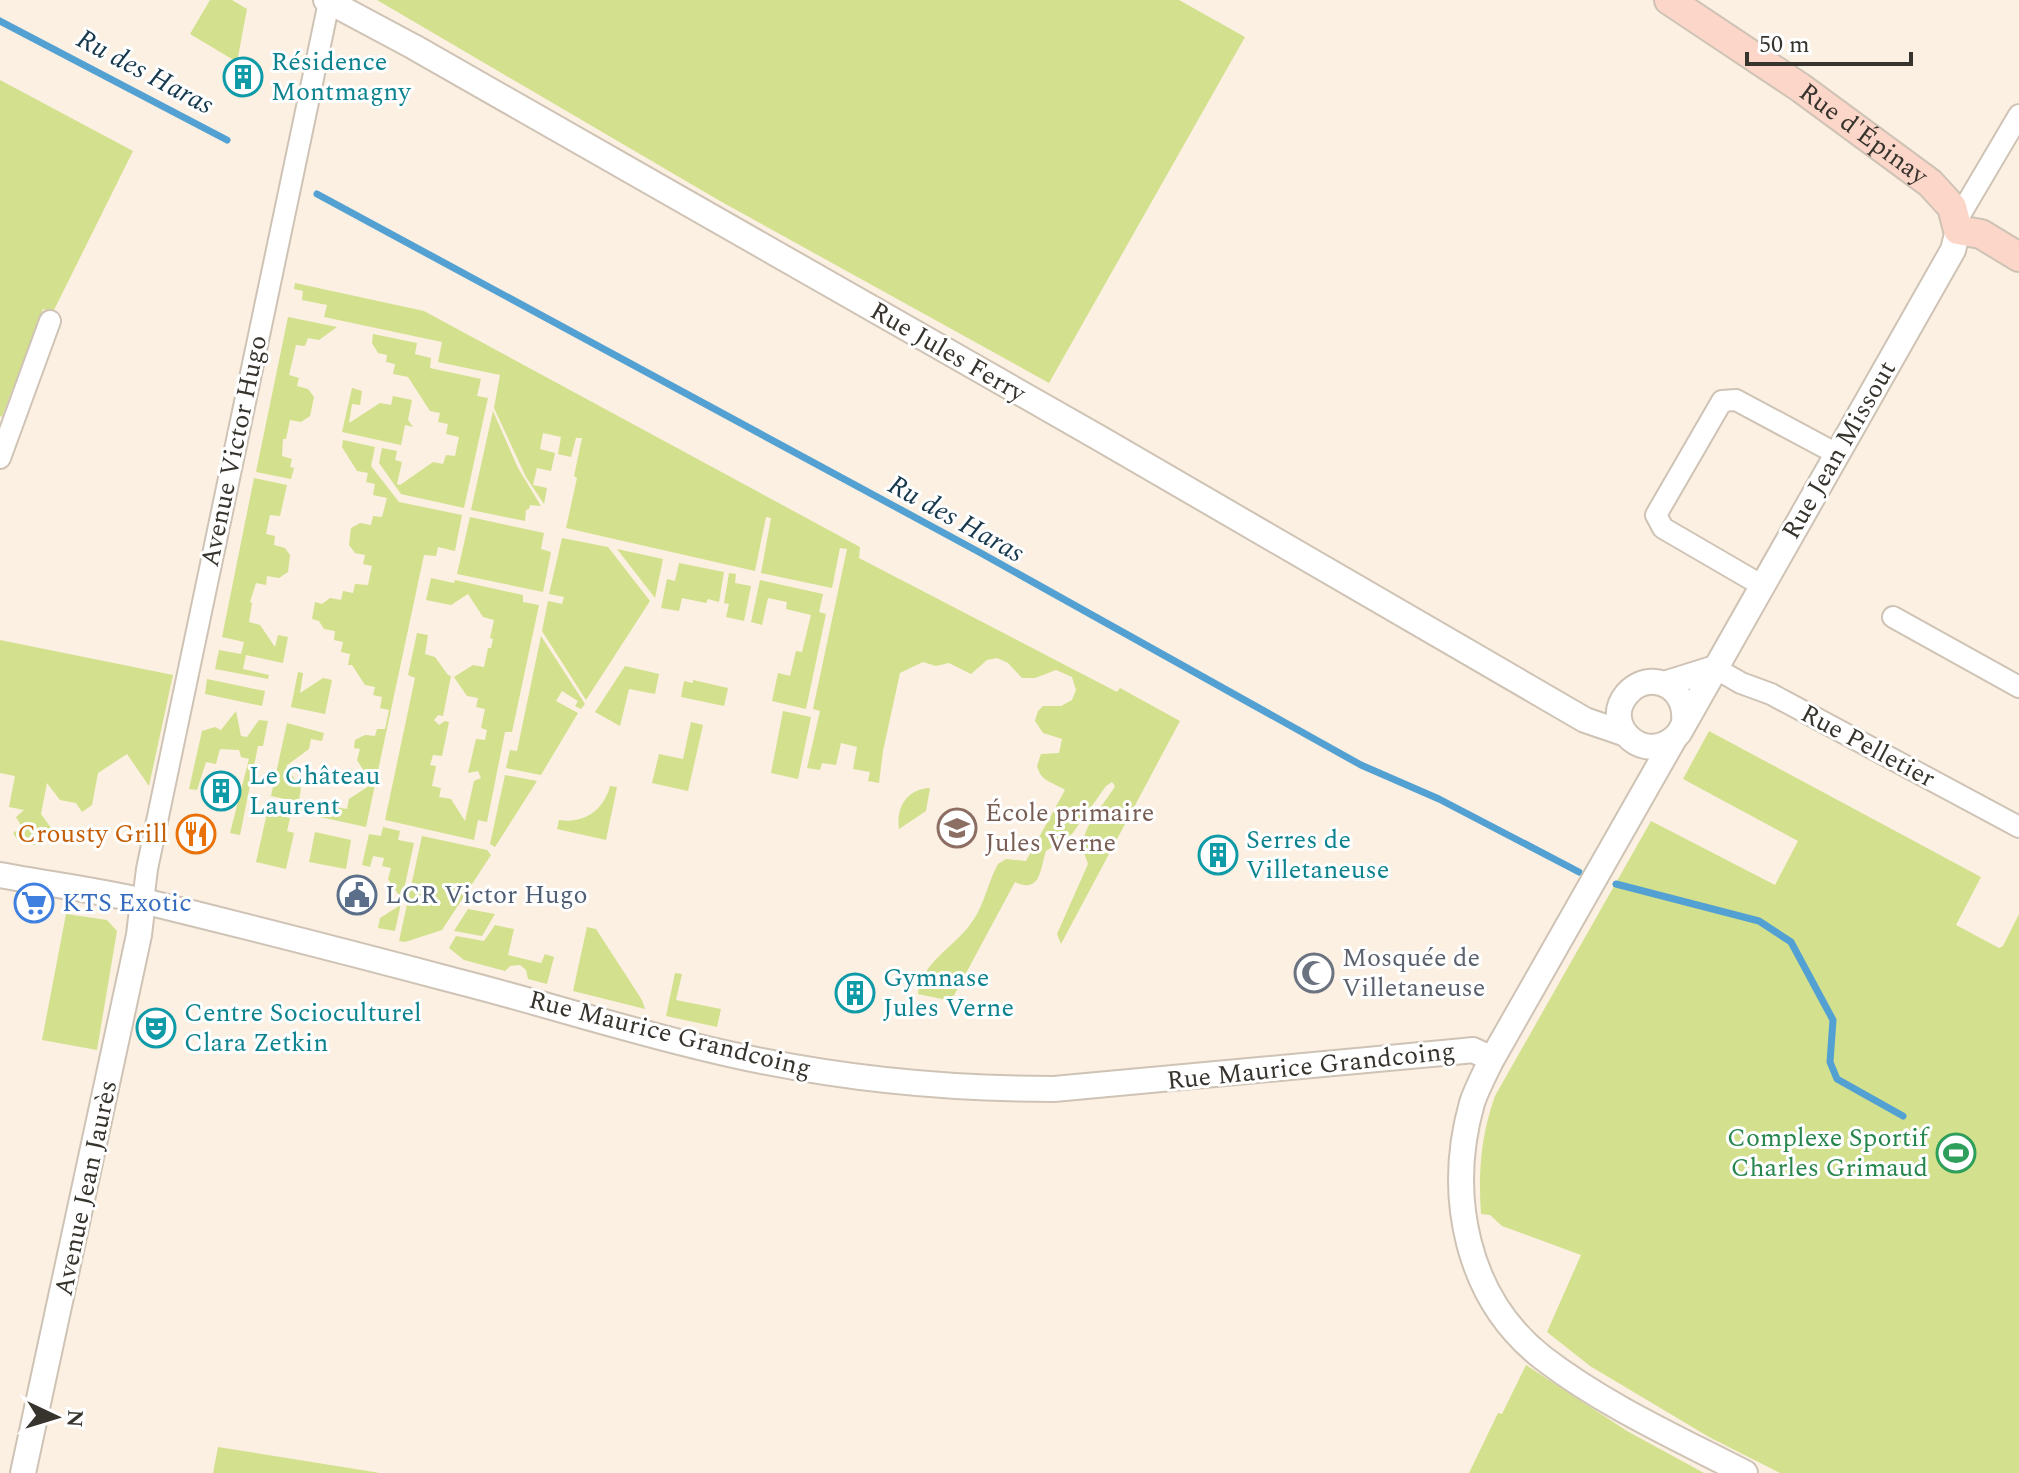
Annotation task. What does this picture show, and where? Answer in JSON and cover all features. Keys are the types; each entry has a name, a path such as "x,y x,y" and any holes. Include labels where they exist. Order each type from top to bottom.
{"main road":[{"name":"Rue d'Épinay","path":"1669,0 1801,88 1930,183 1944,196 1958,225"},
{"path":"1958,225 1992,239 2019,257"}],"street":[{"name":"Rue Jules Ferry","path":"327,1 414,47 1593,724 1626,734"},
{"name":"Avenue Victor Hugo","path":"143,901 187,670 327,1"},
{"path":"1958,225 2019,115"},
{"name":"Rue Jean Missout","path":"1745,1473 1582,1385 1541,1357 1511,1326 1486,1291 1467,1241 1461,1179 1466,1136 1472,1104 1492,1059 1679,730 1703,695 1761,585 1953,250 1958,225"},
{"path":"0,458 50,321"},
{"path":"1761,585 1663,528 1656,515 1722,401 1736,400 1837,454"},
{"path":"1893,617 2019,687"},
{"path":"1567,709 1596,707 1624,698 1639,684 1664,684 1715,668"},
{"name":"Rue Pelletier","path":"1715,668 1741,683 1771,694 2019,827"},
{"path":"1624,698 1620,718 1626,734 1634,742 1647,747 1661,746 1679,730 1681,700 1664,684"},
{"name":"Rue Jean Missout","path":"1643,794 1647,747"},
{"name":"Rue Maurice Grandcoing","path":"0,875 143,901 730,1054 882,1079 992,1088 1054,1089 1473,1050 1492,1059"},
{"name":"Avenue Jean Jaurès","path":"23,1473 97,1139 139,935 143,901"}],"green space":[{"path":"210,0 232,0 247,9 237,62 190,34"},
{"path":"377,0 1179,0 1245,37 1049,383 720,201"},
{"path":"0,80 133,151 53,312 43,309 2,417 0,416"},
{"path":"295,283 424,311 860,547 859,558 1117,692 1120,688 1180,721 1061,944 1057,934 1088,864 1083,850 1084,837 1115,786 1112,782 1072,834 1046,851 1035,882 1024,885 1015,882 951,1001 918,994 931,965 974,919 998,864 1006,859 1026,861 1065,790 1044,779 1037,766 1041,754 1059,753 1062,739 1043,733 1035,721 1043,706 1061,706 1072,700 1076,690 1072,677 1056,670 1035,678 1022,678 1008,663 997,658 987,660 971,674 949,663 936,666 923,662 900,673 879,783 868,781 870,772 853,769 857,747 841,743 836,765 822,763 820,770 807,768 820,711 813,709 847,549 840,548 832,588 761,573 771,518 766,517 755,571 566,528 582,438 576,438 571,457 558,454 561,437 543,433 540,449 555,453 551,471 537,468 533,485 547,488 544,504 526,477 494,408 500,375 438,362 442,342 324,317 327,305 302,300 303,291 294,289"},
{"path":"288,317 337,327 319,340 308,338 305,346 296,345 289,375 299,378 297,386 308,389 314,397 310,416 301,422 290,420 286,439 283,439 282,456 292,459 290,467 294,468 291,479 256,472"},
{"path":"373,334 417,343 415,354 431,358 430,368 481,379 477,396 488,398 464,508 401,494 379,463 382,448 397,451 395,460 402,462 397,484 400,485 433,462 443,464 446,455 455,456 459,437 446,434 448,424 438,422 440,413 430,411 408,377 393,374 395,364 386,362 387,355 378,353 372,343"},
{"path":"352,388 362,391 360,405 352,404 349,423 380,403 391,405 393,396 412,400 408,420 413,427 405,425 401,445 342,432"},
{"path":"493,411 518,468 541,506 530,505 525,521 471,510"},
{"path":"343,440 375,447 371,466 399,502 462,515 455,551 438,547 436,556 424,555 366,827 288,810 290,800 271,796 287,723 324,733 322,741 311,739 309,749 286,766 301,789 299,799 318,803 317,807 326,809 328,806 347,809 349,799 372,784 357,760 360,749 354,748 355,740 365,735 375,736 377,729 385,729 389,710 380,708 382,697 373,695 375,687 365,685 352,665 348,665 350,654 341,652 343,642 334,640 335,631 324,629 319,621 312,619 315,602 322,604 330,598 341,600 343,591 353,593 355,584 368,585 372,566 363,564 365,555 355,553 349,545 351,528 360,523 371,525 373,516 382,517 387,498 373,495 375,484 366,482 368,473 357,471 342,447"},
{"path":"254,478 287,485 280,516 270,515 266,534 275,536 274,545 285,548 290,555 288,572 279,578 267,576 266,585 256,583 250,602 249,622 260,625 275,647 278,635 288,637 283,663 246,655 243,669 269,675 268,679 215,669 219,650 241,654 244,642 222,637"},
{"path":"470,517 544,533 541,549 551,552 543,592 457,574"},
{"path":"562,538 608,547 650,601 586,700 542,631 548,601 562,604 564,597 549,594"},
{"path":"617,549 663,559 655,598"},
{"path":"679,563 724,572 719,602 682,598 679,611 661,608 667,579 675,581"},
{"path":"729,573 736,574 735,583 751,586 744,621 726,617 729,604 724,603"},
{"path":"431,578 523,595 523,602 539,605 512,732 505,732 487,822 478,820 474,840 385,820 415,678 408,675 417,633 428,635 425,654 435,657 451,676 443,716 438,715 434,720 439,725 449,722 442,756 433,755 430,765 436,766 432,786 441,788 439,797 451,799 465,821 474,781 481,778 478,771 468,773 476,739 485,740 487,730 481,728 485,709 476,707 478,698 467,696 454,677 473,665 484,667 493,639 490,638 494,620 483,617 468,594 451,605 426,600"},
{"path":"760,580 823,594 819,612 826,614 806,709 772,701 778,673 790,676 796,651 802,652 811,615 786,609 787,602 768,598 762,625 751,622"},
{"path":"541,636 585,704 581,709 575,706 578,701 562,691 556,701 578,713 541,775 506,768 510,750 517,751"},
{"path":"0,640 173,675 149,786 127,754 98,773 92,805 82,812 76,803 60,800 47,783 41,814 54,832 36,845 19,842 13,833 22,827 16,817 24,810 9,807 15,776 0,773"},
{"path":"625,666 659,674 655,694 629,689 620,726 595,712"},
{"path":"298,672 303,673 300,693 323,678 332,680 325,714 291,707"},
{"path":"207,679 265,691 262,706 205,694"},
{"path":"693,680 728,688 724,706 681,697 684,681 693,683"},
{"path":"236,711 241,736 247,737 259,720 268,721 263,746 258,746 240,835 230,833 249,759 241,757 239,750 220,749 216,764 206,762 197,790 189,789 202,731 215,727 221,730"},
{"path":"783,711 811,717 798,779 771,773"},
{"path":"691,722 703,725 688,791 652,783 659,754 683,759"},
{"path":"1709,731 1981,877 1956,925 1999,948 2003,946 2019,914 2019,1473 1780,1473 1709,1437 1590,1366 1547,1332 1581,1255 1502,1226 1490,1215 1481,1214 1482,1154 1486,1125 1495,1096 1651,821 1775,885 1798,841 1683,779"},
{"path":"505,775 537,781 495,847 490,844"},
{"path":"610,786 617,787 606,840 557,829 559,820 577,820 592,814 603,802"},
{"path":"930,788 926,811 899,829 899,813 905,801 915,792"},
{"path":"267,813 290,818 287,831 294,833 286,869 256,862"},
{"path":"383,827 400,831 398,840 414,843 395,931 378,928 380,918 399,906 401,898 388,879 391,868 382,866 384,858 373,856 370,867 362,865 369,834 381,836"},
{"path":"315,832 351,840 346,869 309,862"},
{"path":"422,836 487,850 491,855 442,930 405,942 399,941"},
{"path":"468,909 495,914 482,936 454,931"},
{"path":"66,914 107,920 117,931 97,1050 42,1040"},
{"path":"495,925 514,929 508,955 541,963 545,954 554,957 547,984 528,979 526,970 520,965 510,966 505,971 464,960 449,948 456,936 484,941"},
{"path":"587,927 596,929 645,1009 573,991"},
{"path":"675,973 682,974 676,1000 721,1009 717,1027 666,1016"},
{"path":"1526,1365 1627,1431 1704,1473 1469,1473"},
{"path":"218,1447 380,1473 213,1473"}],"waterway":[{"name":"Ru des Haras","path":"0,21 227,140"},
{"name":"Ru des Haras","path":"317,194 979,552 1361,765 1439,799 1579,872"},
{"name":"Ru des Haras","path":"1616,884 1759,921 1791,942 1833,1020 1830,1062 1837,1079 1903,1116"}],"place":[{"name":"Résidence Montmagny","path":"243,77"},
{"name":"Le Château Laurent","path":"221,791"},
{"name":"École primaire Jules Verne","path":"957,828"},
{"name":"Crousty Grill","path":"196,834"},
{"name":"Serres de Villetaneuse","path":"1218,855"},
{"name":"LCR Victor Hugo","path":"357,895"},
{"name":"KTS Exotic","path":"34,903"},
{"name":"Mosquée de Villetaneuse","path":"1314,973"},
{"name":"Gymnase Jules Verne","path":"855,993"},
{"name":"Centre Socioculturel Clara Zetkin","path":"156,1028"},
{"name":"Complexe Sportif Charles Grimaud","path":"1956,1153"}]}
